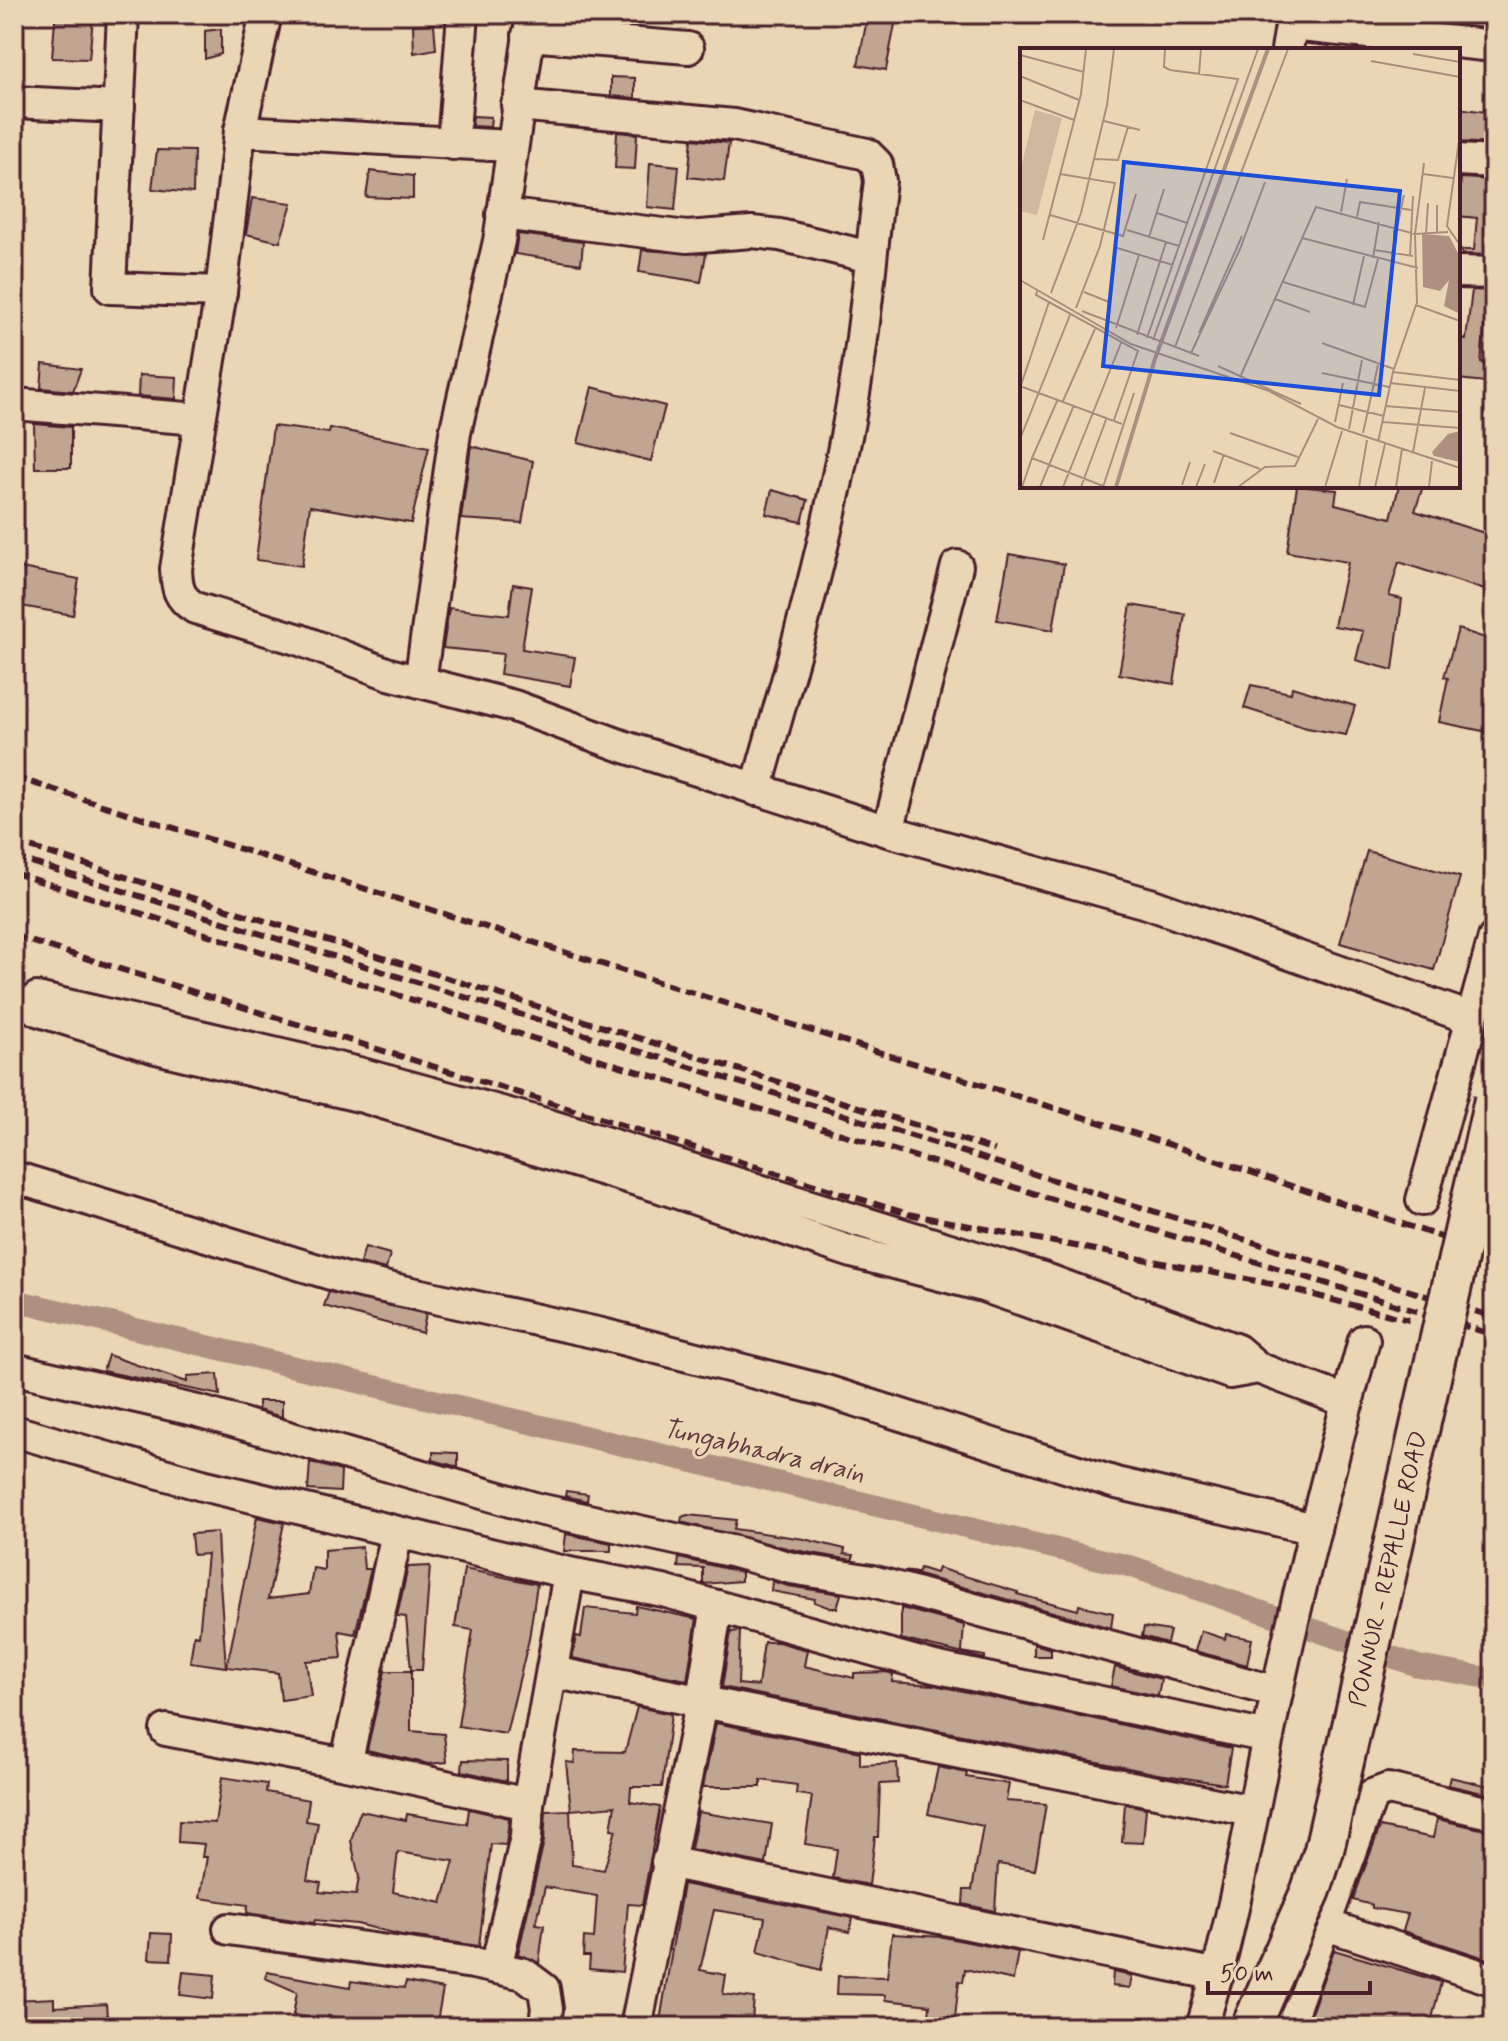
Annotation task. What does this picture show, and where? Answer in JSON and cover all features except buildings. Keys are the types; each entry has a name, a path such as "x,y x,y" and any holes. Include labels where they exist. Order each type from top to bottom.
{"main road":[{"name":"PONNUR - REPALLE ROAD","path":"1251,2027 1311,1890 1324,1850 1494,1100"}],"street":[{"path":"123,14 110,288 221,292"},
{"path":"266,14 240,131 221,292 176,569 177,589 182,599 195,608 300,640 420,682 514,706 756,790 888,831 1150,904 1470,1018"},
{"path":"453,144 463,14"},
{"path":"420,682 455,433 502,214 530,25 688,48"},
{"path":"1290,30 1438,34 1494,46"},
{"path":"14,102 119,107"},
{"path":"517,105 734,125 867,154 877,164 880,181 854,389 842,457 789,676 756,790"},
{"path":"240,131 510,146"},
{"path":"1460,160 1494,162"},
{"path":"502,214 687,237 752,232 780,235 870,257"},
{"path":"1460,272 1494,273"},
{"path":"14,404 199,419"},
{"path":"888,831 957,566"},
{"path":"1422,1200 1494,938"},
{"path":"352,1083 156,1048 37,1010 34,1002 37,998 352,1083 690,1183 881,1227 1060,1299 1230,1373 1258,1368 1348,1402"},
{"path":"14,1177 347,1279 602,1334 826,1391 1116,1483 1315,1529"},
{"path":"690,1183 870,1256 983,1286 1060,1299"},
{"path":"870,1256 881,1227"},
{"path":"1202,2027 1218,1975 1278,1687 1315,1529 1364,1340"},
{"path":"14,1369 198,1411 538,1509 735,1552 791,1568 872,1581 1278,1687"},
{"path":"14,1431 202,1485 569,1573 663,1591 934,1667 1268,1737"},
{"path":"346,1764 397,1533"},
{"path":"496,1968 526,1837 528,1804 569,1573"},
{"path":"636,2027 702,1699 717,1606"},
{"path":"552,1672 702,1699 1252,1811"},
{"path":"166,1730 346,1764 528,1804"},
{"path":"1287,2027 1372,1795 1379,1790 1494,1814"},
{"path":"667,1862 1218,1975"},
{"path":"1326,1925 1494,1980"},
{"path":"229,1929 429,1956 524,1974 544,1989 547,2009 544,2027"}],"waterway":[{"name":"Tungabhadra drain","path":"14,1300 1133,1567 1418,1666 1494,1679"}],"railway":[{"path":"14,777 1177,1147 1494,1255"},
{"path":"14,842 995,1150"},
{"path":"14,857 1494,1317"},
{"path":"14,873 614,1064 1494,1335"},
{"path":"14,936 908,1214 1272,1284 1409,1320"}]}
